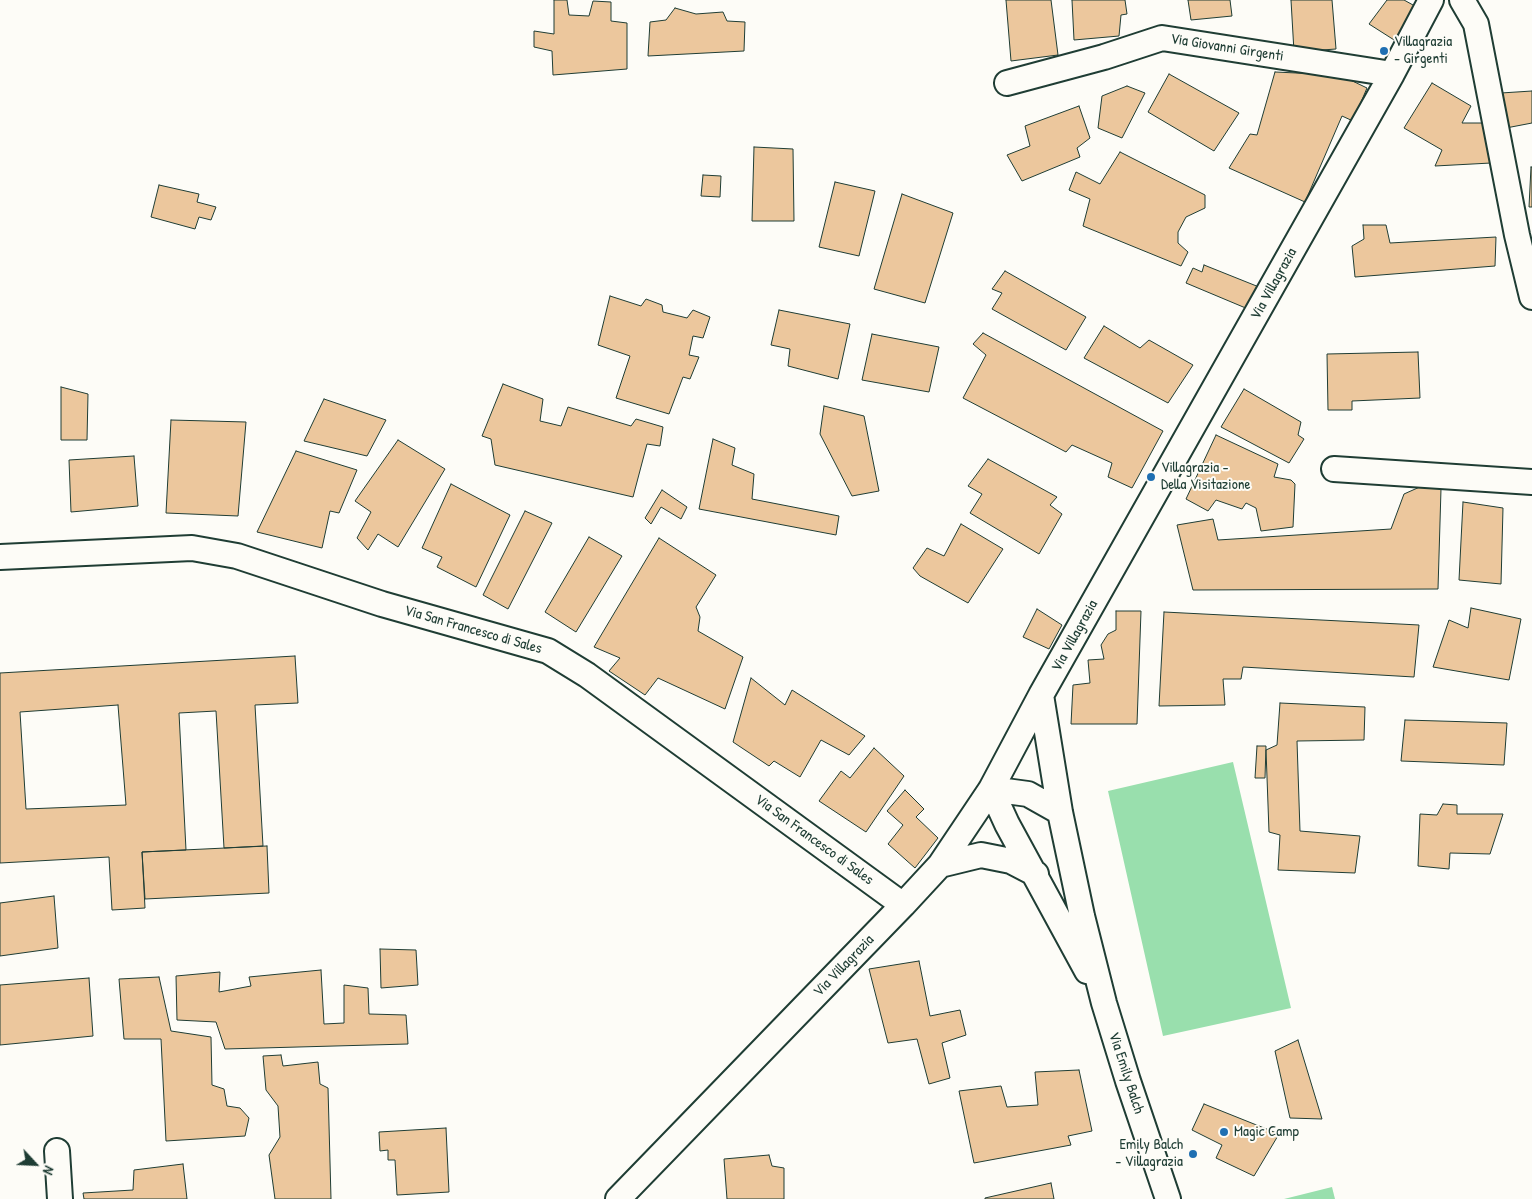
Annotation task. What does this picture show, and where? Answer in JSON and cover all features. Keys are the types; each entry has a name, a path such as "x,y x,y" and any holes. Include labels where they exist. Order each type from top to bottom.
{"street":[{"name":"Via Villagrazia","path":"618,1199 940,864 991,789 1392,74 1431,0"},
{"path":"1462,0 1476,24 1517,235 1532,297"},
{"name":"Via Giovanni Girgenti","path":"1007,83 1104,57 1162,38 1392,74"},
{"path":"1334,470 1532,482"},
{"name":"Via San Francesco di Sales","path":"0,557 192,548 238,556 382,604 548,651 587,675 902,905"},
{"name":"Via Emily Balch","path":"1042,695 1060,812 1082,916 1104,1003 1168,1199"},
{"path":"991,789 1028,794 1060,812"},
{"name":"Via Emily Balch","path":"991,789 1007,824 1036,874 1104,1003"},
{"path":"940,864 981,855 1011,861 1036,874"},
{"path":"57,1151 60,1199"}],"green space":[{"path":"1233,762 1291,1008 1163,1036 1108,791"},
{"path":"1332,1187 1335,1199 1284,1199"}],"building":[{"path":"554,0 567,0 569,15 589,16 593,1 611,2 611,21 627,23 627,69 553,75 552,51 534,47 534,31 554,34"},
{"path":"1006,0 1051,0 1058,55 1011,61"},
{"path":"1072,0 1125,0 1127,14 1121,15 1119,36 1074,40"},
{"path":"1188,0 1230,0 1232,16 1191,20"},
{"path":"1291,0 1332,0 1336,49 1294,52"},
{"path":"1387,0 1404,0 1422,10 1402,45 1369,24"},
{"path":"675,8 696,14 723,12 727,21 745,22 744,51 648,56 650,22 666,20"},
{"path":"1275,72 1340,75 1367,88 1353,121 1342,116 1305,202 1229,168 1250,134 1257,135"},
{"path":"1169,74 1239,113 1214,151 1148,112"},
{"path":"1432,83 1471,106 1462,123 1487,123 1491,163 1435,166 1442,150 1404,128"},
{"path":"1127,86 1145,93 1122,138 1098,128 1102,96"},
{"path":"1532,91 1532,123 1506,128 1501,93"},
{"path":"1079,106 1090,138 1077,148 1080,157 1022,181 1007,155 1030,146 1025,126"},
{"path":"754,147 793,149 794,221 752,221"},
{"path":"1120,152 1205,195 1205,208 1186,217 1178,232 1178,243 1188,252 1181,266 1083,226 1090,199 1069,190 1076,172 1100,184"},
{"path":"1531,167 1532,207 1529,207"},
{"path":"703,175 721,176 720,197 701,196"},
{"path":"835,182 875,191 859,256 819,247"},
{"path":"159,185 199,194 197,202 216,207 211,220 199,217 195,229 151,217"},
{"path":"902,194 953,213 925,303 874,289"},
{"path":"1363,225 1386,225 1390,243 1496,237 1495,266 1355,277 1352,246 1364,239"},
{"path":"1204,265 1259,287 1248,309 1186,283 1193,268 1202,272"},
{"path":"1005,271 1086,317 1066,350 992,309 1002,293 992,289"},
{"path":"610,296 641,306 646,299 662,305 663,312 687,318 693,310 710,317 703,338 693,336 689,355 699,357 690,379 683,377 669,414 616,398 630,356 598,345"},
{"path":"779,310 850,324 838,379 788,366 790,349 771,345"},
{"path":"1104,326 1140,348 1149,340 1193,365 1168,403 1084,358"},
{"path":"983,333 1163,431 1132,488 1108,477 1112,463 1072,445 1066,452 963,398 986,355 973,344"},
{"path":"872,334 939,347 929,392 862,380"},
{"path":"1418,352 1420,398 1352,401 1352,410 1328,410 1327,354"},
{"path":"503,384 543,399 540,421 561,426 568,407 631,426 636,419 663,427 660,446 647,444 633,497 495,465 491,439 482,436"},
{"path":"61,387 88,394 87,440 61,440"},
{"path":"1244,389 1301,422 1298,435 1304,439 1289,463 1221,427"},
{"path":"324,399 386,420 367,456 304,441"},
{"path":"824,406 864,416 879,491 852,496 820,434"},
{"path":"171,420 246,422 238,516 166,513"},
{"path":"1216,435 1278,464 1274,477 1291,480 1295,484 1293,527 1261,531 1256,508 1246,503 1242,509 1216,500 1208,511 1186,499"},
{"path":"713,439 735,448 732,465 754,474 752,499 839,516 836,535 699,509"},
{"path":"398,440 445,469 398,547 378,534 368,550 357,538 371,512 355,501"},
{"path":"296,451 357,470 339,513 330,511 322,548 257,532"},
{"path":"134,456 138,506 71,512 69,460"},
{"path":"988,459 1057,497 1050,505 1062,514 1039,554 970,513 982,494 968,486"},
{"path":"451,484 510,515 476,587 437,567 442,557 422,548"},
{"path":"1422,486 1441,489 1438,589 1193,590 1177,525 1213,519 1218,540 1391,529 1404,494"},
{"path":"662,490 687,507 681,519 661,507 651,524 645,518"},
{"path":"1463,502 1503,508 1501,584 1459,580"},
{"path":"525,511 552,523 508,609 483,595"},
{"path":"961,524 1003,549 968,603 920,576 913,568 927,548 944,556"},
{"path":"589,537 622,556 576,632 545,612"},
{"path":"659,538 716,575 696,607 700,617 698,631 743,657 725,709 658,678 645,695 609,671 620,658 594,647"},
{"path":"1471,608 1521,619 1509,680 1433,667 1449,620 1468,628"},
{"path":"1037,609 1062,625 1049,649 1023,637"},
{"path":"1116,611 1141,611 1137,724 1071,724 1073,685 1090,683 1088,660 1104,659 1101,645 1108,634 1116,630"},
{"path":"1164,612 1419,625 1414,677 1243,667 1241,679 1223,679 1225,705 1159,706"},
{"path":"295,656 298,703 255,705 263,846 224,848 216,711 179,713 186,850 142,852 145,908 112,910 109,857 0,863 0,673","holes":["118,705 126,805 26,809 20,712"]},
{"path":"751,678 785,705 792,690 865,736 849,755 821,740 800,777 774,761 769,766 733,742"},
{"path":"1280,703 1365,707 1364,740 1297,741 1300,831 1360,836 1355,873 1278,870 1280,835 1269,832 1266,750 1277,745"},
{"path":"1405,720 1507,723 1504,765 1401,761"},
{"path":"1257,746 1266,746 1265,778 1255,778"},
{"path":"874,748 904,776 866,832 819,801 841,771 850,778"},
{"path":"905,790 924,809 916,817 938,838 915,868 888,844 903,825 887,811"},
{"path":"1443,804 1457,805 1457,814 1503,814 1490,854 1450,853 1449,869 1418,866 1420,814 1437,815"},
{"path":"267,846 269,893 145,899 142,852"},
{"path":"54,896 58,948 0,956 0,903"},
{"path":"380,949 416,950 418,985 381,988"},
{"path":"919,961 930,1016 960,1010 966,1035 942,1043 950,1078 929,1084 917,1039 888,1043 869,969"},
{"path":"321,970 324,1024 344,1023 344,985 368,988 369,1014 406,1015 408,1044 225,1049 216,1022 177,1020 176,976 220,972 219,992 251,986 249,977"},
{"path":"159,977 171,1031 211,1037 212,1085 224,1089 227,1106 240,1108 249,1118 245,1136 166,1141 161,1039 124,1039 119,979"},
{"path":"89,978 93,1036 0,1045 0,985"},
{"path":"1298,1040 1322,1119 1290,1118 1275,1051"},
{"path":"281,1055 283,1066 318,1062 320,1084 328,1088 331,1199 275,1199 269,1155 280,1137 278,1106 266,1090 263,1056"},
{"path":"1079,1070 1092,1131 1068,1136 1071,1145 974,1163 959,1091 1001,1086 1007,1107 1038,1105 1035,1072"},
{"path":"1204,1104 1279,1134 1254,1176 1216,1158 1222,1145 1192,1130"},
{"path":"446,1128 449,1192 397,1195 395,1160 388,1160 388,1150 380,1151 379,1132"},
{"path":"769,1155 772,1166 784,1168 784,1199 727,1199 724,1159"},
{"path":"183,1164 187,1199 84,1199 83,1193 133,1190 134,1170"},
{"path":"1051,1183 1054,1199 985,1199 985,1198"}],"place":[{"name":"Villagrazia - Girgenti","path":"1384,51"},
{"name":"Villagrazia - Della Visitazione","path":"1151,477"},
{"name":"Magic Camp","path":"1224,1132"},
{"name":"Emily Balch - Villagrazia","path":"1193,1154"}]}
